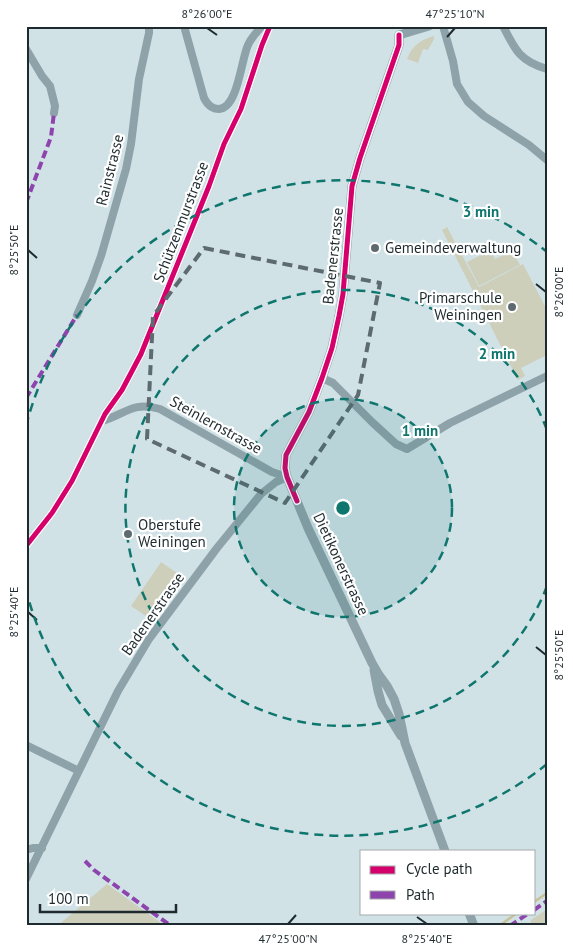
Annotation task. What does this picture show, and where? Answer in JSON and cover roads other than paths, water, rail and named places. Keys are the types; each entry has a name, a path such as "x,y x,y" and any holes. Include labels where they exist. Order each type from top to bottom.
{"street":[{"name":"Rainstrasse","path":"77,315 101,256 126,169 149,26"},
{"path":"184,26 204,98 212,108 219,109 230,103 249,43 262,26"},
{"name":"Schützenmurstrasse","path":"26,546 52,513 72,481 102,421 129,379 206,194 224,144 241,109 270,26"},
{"path":"395,26 399,35 429,26"},
{"path":"443,26 453,61 457,84 468,102 484,116 547,160"},
{"path":"503,26 514,47 527,61 547,70"},
{"name":"Badenerstrasse","path":"26,879 118,691 149,639 217,548 261,494 276,482 287,477 285,468 286,455 309,412 332,348 340,308 352,186 398,45 399,35"},
{"path":"26,50 50,86 55,106 54,114"},
{"path":"322,378 333,383 396,444 407,449 450,423 547,376"},
{"name":"Steinlernstrasse","path":"102,421 137,406 160,409 272,472 287,477"},
{"name":"Dietikonerstrasse","path":"287,477 308,528 372,663 388,686 394,699 405,743 445,850"},
{"name":"Dietikonerstrasse","path":"372,663 382,705 405,743"},
{"path":"26,746 79,771"},
{"path":"26,850 42,848"},
{"path":"469,914 474,926"}],"waterway":[{"path":"536,901 547,893"},
{"path":"499,926 516,914"}],"place":[{"name":"Gemeindeverwaltung","path":"375,248"},
{"name":"Primarschule Weiningen","path":"512,307"},
{"name":"Oberstufe Weiningen","path":"128,534"}]}
